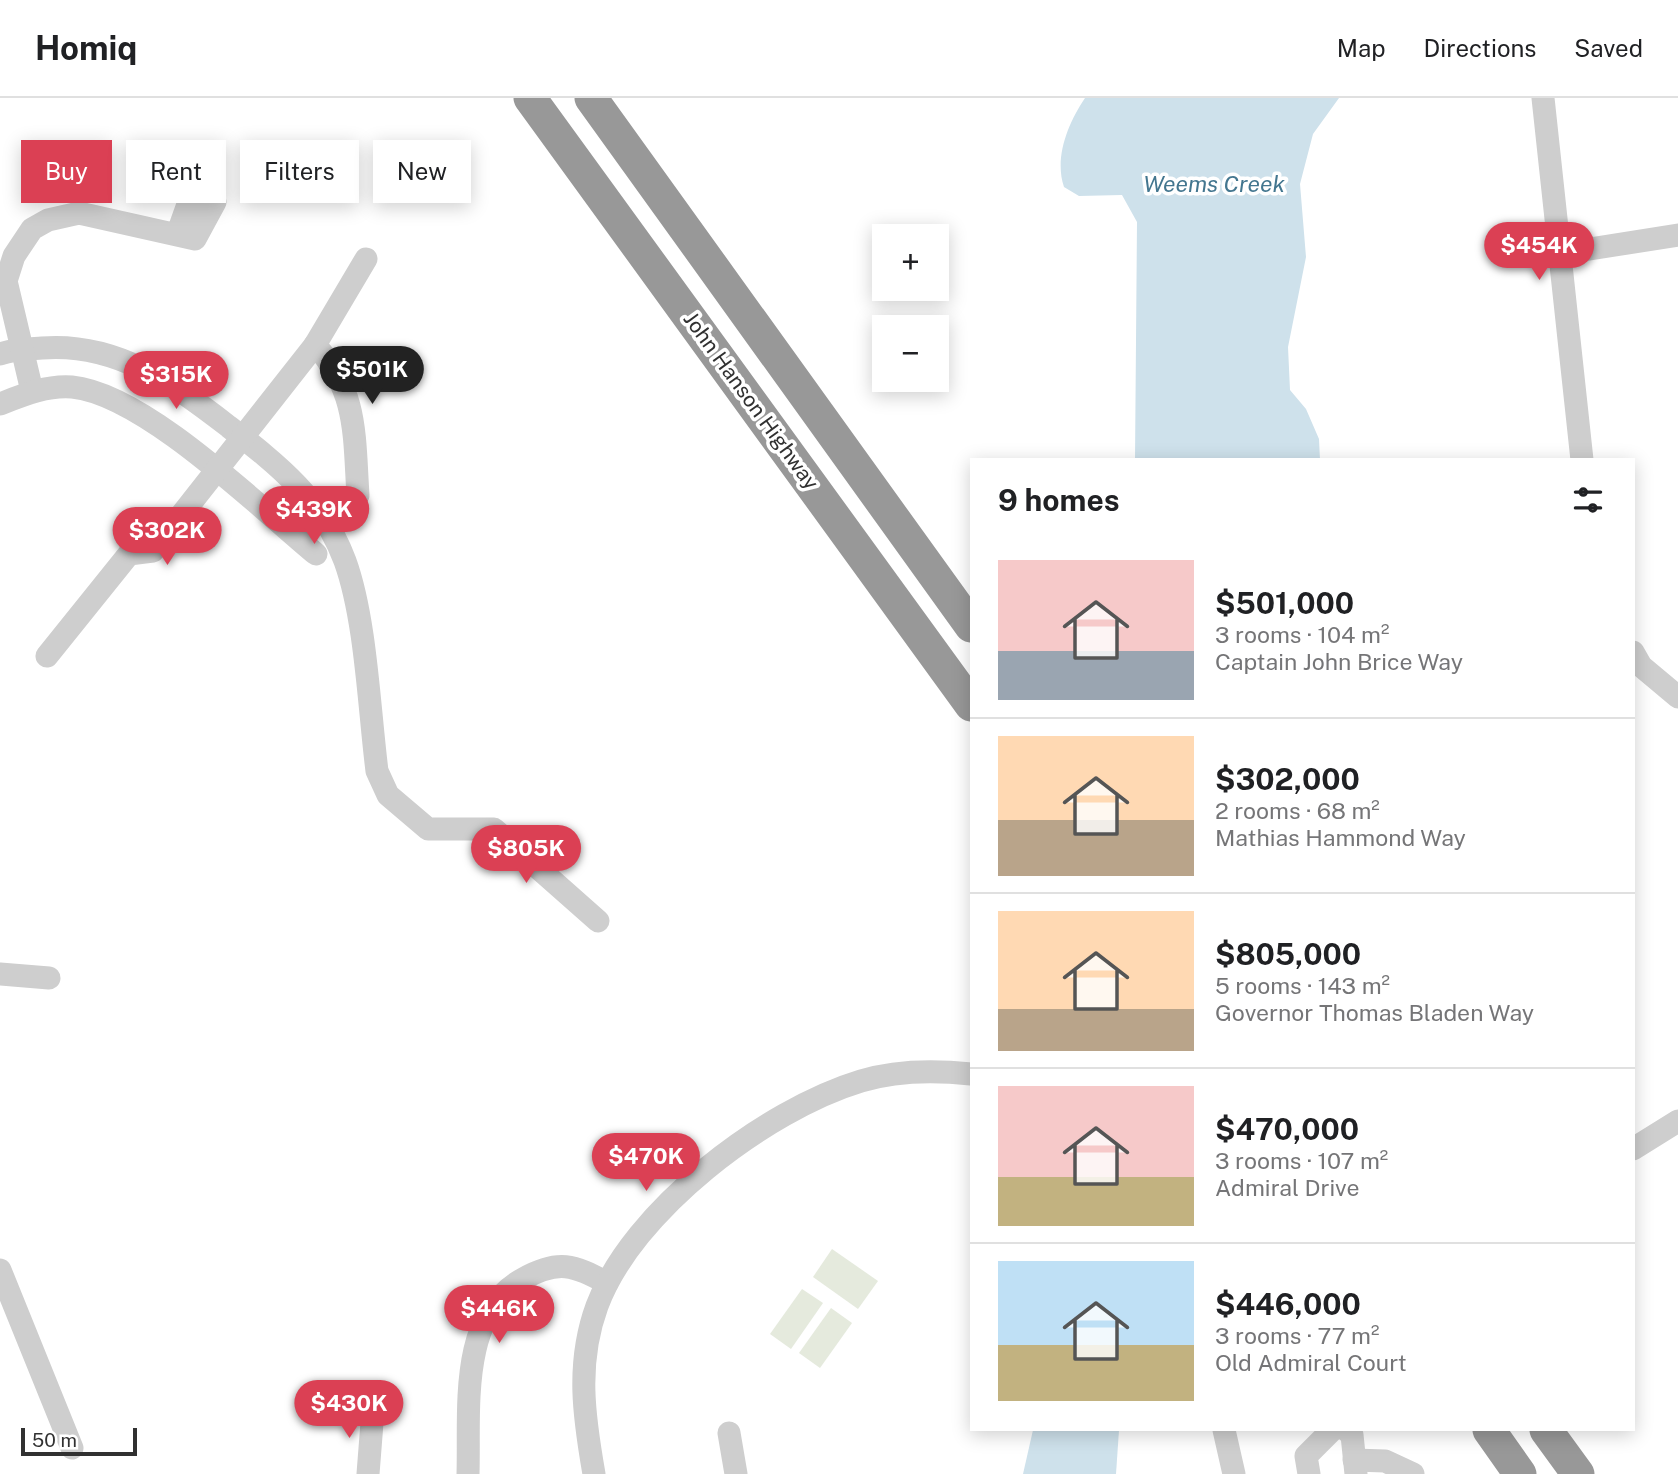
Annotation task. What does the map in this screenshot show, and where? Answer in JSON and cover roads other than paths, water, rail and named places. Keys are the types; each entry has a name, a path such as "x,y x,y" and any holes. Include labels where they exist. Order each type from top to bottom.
{"highway":[{"name":"John Hanson Highway","path":"530,98 970,704"},
{"path":"591,98 970,625"},
{"path":"1490,1431 1520,1474"},
{"path":"1547,1431 1578,1474"}],"street":[{"path":"1543,98 1582,458"},
{"path":"32,391 11,352 6,282 14,256 32,229 48,220 79,213 177,235"},
{"path":"1558,254 1678,235"},
{"path":"47,656 130,554 153,551 218,472 242,437 315,345 366,258"},
{"path":"315,345 334,365 348,397 358,495"},
{"path":"11,352 56,347 89,350 124,359 188,396 285,470 308,496 327,524 345,561 356,601 377,771 388,795 428,829 494,829 598,921"},
{"path":"0,404 32,391 71,387 108,395 175,437 316,554"},
{"path":"1635,656 1641,666 1678,697"},
{"path":"0,974 49,978"},
{"path":"594,1474 585,1424 582,1380 590,1332 607,1283 647,1223 682,1188 789,1114 841,1088 884,1076 926,1071 970,1074"},
{"path":"1635,1148 1678,1121"},
{"path":"468,1474 470,1378 479,1331 505,1289 545,1267 575,1266 607,1283"},
{"path":"0,1270 72,1448"},
{"path":"368,1474 373,1410"},
{"path":"1224,1431 1234,1474"},
{"path":"1308,1474 1306,1456 1331,1431"},
{"path":"1347,1431 1352,1435 1355,1467 1385,1461 1413,1474"},
{"path":"729,1433 736,1474"}],"water":[{"name":"Weems Creek","path":"1085,98 1339,98 1313,134 1300,184 1306,257 1288,347 1290,390 1306,409 1319,439 1320,458 1135,458 1137,222 1122,195 1079,196 1064,187 1061,176 1062,153 1073,118"},
{"path":"1033,1431 1119,1431 1116,1474 1023,1474"}]}
